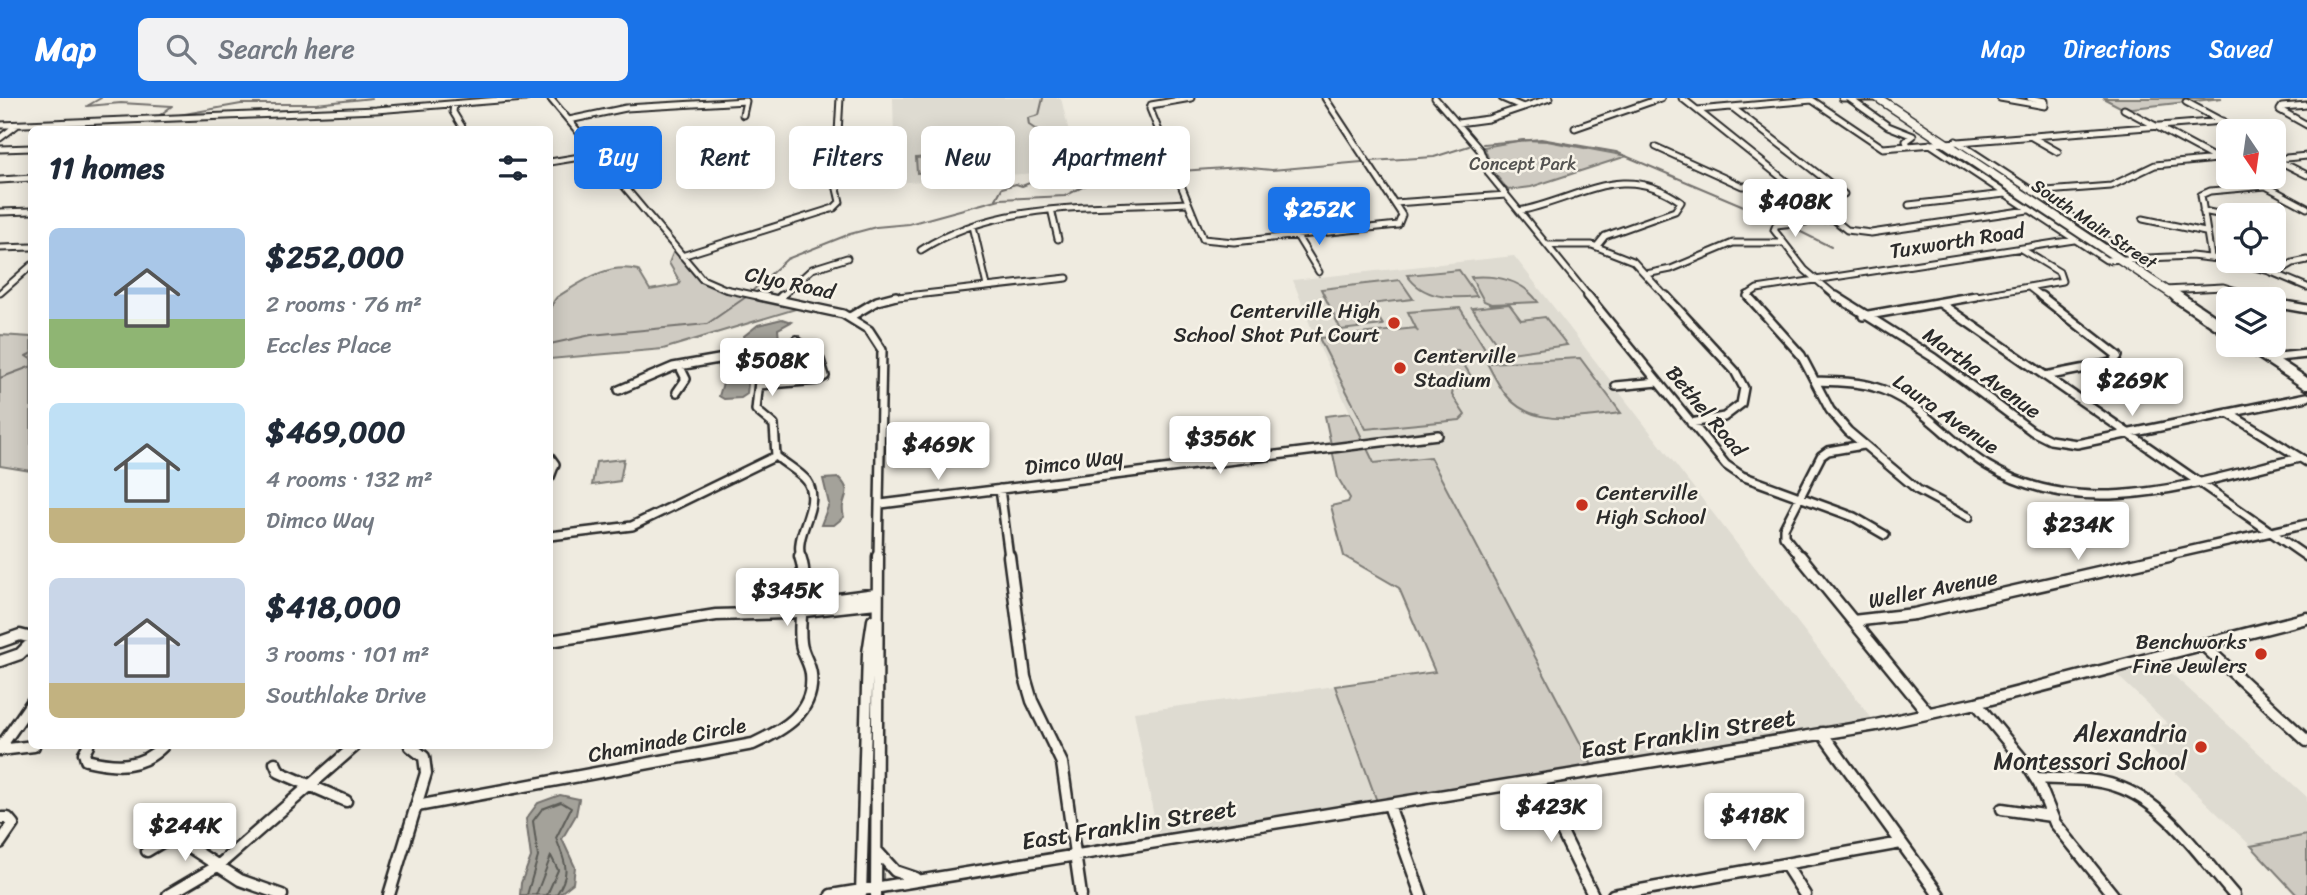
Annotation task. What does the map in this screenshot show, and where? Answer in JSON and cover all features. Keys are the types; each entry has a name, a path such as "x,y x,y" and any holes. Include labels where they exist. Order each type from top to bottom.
{"main road":[{"name":"South Main Street","path":"1878,98 2216,323"},
{"path":"2269,358 2307,384"}],"street":[{"path":"0,125 376,110 525,98"},
{"name":"Clyo Road","path":"550,98 574,126"},
{"path":"838,126 840,98"},
{"path":"1191,98 1163,100 1150,106 1199,235 1209,241 1224,243 1398,225 1403,216 1325,98"},
{"name":"Bethel Road","path":"1435,98 1480,150 1486,169 1506,195 1731,470 1854,517 1885,535"},
{"path":"1502,98 1523,107"},
{"path":"1458,123 1483,120 1550,98"},
{"path":"1636,98 1647,103"},
{"path":"1575,128 1661,98"},
{"path":"1682,98 1847,230 1867,233 2028,210"},
{"path":"1842,98 1878,98"},
{"path":"2000,98 2045,106 2045,101 2030,98"},
{"path":"1850,99 1888,126 1913,136 1906,141 1908,146"},
{"path":"1698,110 1812,100 1883,148 2216,122"},
{"path":"569,120 626,107 746,101 743,115"},
{"path":"2186,102 2219,119"},
{"path":"454,104 453,112 462,126"},
{"path":"2307,105 2282,107 2280,110 2307,125"},
{"path":"1733,108 1844,194"},
{"path":"2124,109 2216,158"},
{"path":"0,138 18,124"},
{"path":"2030,136 2058,152"},
{"name":"South Main Street","path":"1956,141 2138,260"},
{"path":"1930,144 2103,259 2122,261 2216,258"},
{"path":"1656,147 1746,187 1789,186"},
{"path":"0,149 28,148"},
{"path":"2286,157 2307,156"},
{"path":"553,161 574,158"},
{"path":"2020,193 2111,186 2155,165 2216,159"},
{"path":"2286,164 2307,175"},
{"path":"0,180 28,178"},
{"path":"1519,211 1542,207 1624,180 1642,182 1681,202 1681,206 1675,211 1605,236 1597,246"},
{"name":"Clyo Road","path":"627,189 702,279 725,289 850,317 869,330 882,350 881,504 876,598 868,653 861,892"},
{"path":"682,256 834,208 840,200 837,189"},
{"path":"2211,257 2201,195 2206,192 2236,189"},
{"path":"2272,189 2307,208"},
{"path":"1909,205 2004,194"},
{"path":"1395,203 1506,195"},
{"path":"920,250 939,236 972,226 1052,213 1186,203"},
{"path":"0,212 28,211"},
{"path":"2203,211 2216,214"},
{"path":"1052,213 1058,239"},
{"path":"1646,274 1671,270 1733,243 1782,243 1774,229 1779,224 1830,219"},
{"path":"2143,219 2205,232"},
{"path":"972,226 987,286"},
{"path":"1297,236 1319,272"},
{"name":"Tuxworth Road","path":"1969,517 1918,490 1863,445 1835,417 1801,355 1748,297 1757,289 2074,240"},
{"name":"Martha Avenue","path":"1782,243 1796,265 1863,316 1916,346 2043,437 2077,444 2307,397"},
{"path":"1548,246 1597,246 1626,257 1646,274 1742,382 1743,400 1735,410 1719,419 1691,423"},
{"path":"0,248 28,247"},
{"path":"1863,316 2057,284 2063,277 2021,248"},
{"path":"774,299 812,269 847,258"},
{"path":"2286,267 2307,260"},
{"path":"0,293 28,268"},
{"path":"2276,273 2307,287"},
{"path":"850,317 891,297 1067,278"},
{"path":"2165,290 2220,287"},
{"path":"2030,288 2118,356 2112,363 2045,376"},
{"path":"1940,303 2307,556"},
{"path":"2286,305 2307,309"},
{"path":"760,385 818,380 825,376 820,360 796,340"},
{"path":"553,536 632,526 748,467 776,456 774,425 757,410 760,385 756,375 730,354 680,367 634,382 619,390"},
{"path":"2269,358 2307,354"},
{"path":"677,392 686,379 680,367"},
{"name":"Laura Avenue","path":"1816,381 1870,385 1889,392 1982,463 2043,490 2106,498 2304,460"},
{"path":"1616,386 1658,382"},
{"path":"2228,413 2304,460"},
{"name":"Dimco Way","path":"881,504 1438,435"},
{"path":"1863,445 1823,454 1784,528 1784,536 1928,713"},
{"name":"Chaminade Circle","path":"417,806 741,747 768,738 796,720 810,695 811,673 801,643 805,570 797,545 813,496 807,481 776,456"},
{"path":"1000,489 1025,677 1032,701 1062,763 1081,895"},
{"name":"Weller Avenue","path":"1853,621 1914,614 2307,524"},
{"path":"553,641 689,619 771,612 876,598"},
{"name":"Clyo Road","path":"876,598 880,652 876,891"},
{"name":"East Franklin Street","path":"831,895 876,891 923,879 1822,733 1976,703 2307,618"},
{"path":"0,642 20,635 28,641"},
{"path":"2202,644 2307,741"},
{"path":"0,661 14,657 28,645"},
{"path":"1976,703 2036,778 2051,816 2113,895"},
{"path":"0,749 28,708"},
{"path":"0,732 12,731"},
{"path":"1822,733 1939,895"},
{"path":"0,749 28,747"},
{"path":"86,749 84,754 86,760 124,767 141,763 159,749"},
{"path":"168,895 219,865 352,749"},
{"path":"390,894 427,765 424,757 414,749"},
{"path":"275,763 279,772 346,801"},
{"path":"2036,778 2106,783 2140,797 2234,895"},
{"path":"1538,780 1593,895"},
{"path":"1389,805 1421,895"},
{"path":"2001,809 2051,816"},
{"path":"0,818 8,818 13,824 0,843"},
{"path":"147,851 162,842 177,839 210,862 219,865 239,882 282,895"},
{"path":"1613,895 1901,842"},
{"path":"877,851 895,871 923,879"},
{"path":"1785,864 1805,895"}],"shaded area":[{"path":"893,98 1061,98 1068,126 1029,126 1029,173 1015,174 1015,126 921,126 921,181 907,182 907,126 894,126"},
{"name":"Centerville High School","path":"1514,256 1876,725 1595,771 1431,457 1374,463 1315,338 1293,280"},
{"name":"Alexandria Montessori School","path":"2161,664 2307,797 2307,835 2251,846 2132,731 2168,724 2117,675"},
{"path":"1335,686 1378,802 1157,833 1134,712"}],"green space":[{"path":"2103,98 2222,98 2124,109"},
{"name":"Concept Park","path":"1523,140 1547,141 1627,156 1531,187 1508,190 1494,173 1484,147"},
{"path":"916,158 921,158 921,173 917,173"},
{"path":"675,248 708,283 809,305 663,349 553,359 553,303 557,297 595,275 616,269 638,270 650,290 678,285 680,282 669,263"},
{"path":"1459,270 1477,296 1438,296 1421,289 1407,275"},
{"path":"1471,277 1508,280 1525,289 1538,302 1491,304 1484,301"},
{"path":"1400,280 1413,299 1370,304 1383,325 1341,330 1321,289"},
{"path":"1509,304 1521,320 1545,317 1567,345 1504,354 1472,308"},
{"name":"Centerville Stadium","path":"1460,308 1489,355 1463,358 1458,350 1455,350 1477,386 1453,389 1452,395 1465,415 1460,420 1366,429 1319,338 1416,328 1408,312"},
{"path":"0,335 28,337 28,471 0,466"},
{"path":"1580,358 1621,413 1560,418 1531,413 1507,396 1487,363"},
{"path":"1350,413 1374,463 1430,457 1595,771 1379,807 1335,686 1435,672 1399,588 1344,556 1331,506 1348,502 1350,498 1338,478 1325,416"},
{"path":"624,459 620,481 592,485 596,462"},
{"path":"2307,835 2307,895 2297,895 2251,846"}],"water":[{"path":"782,319 791,322 778,329 779,340 769,345 745,348 744,336 758,325"},
{"path":"723,360 748,384 747,394 741,398 724,399 719,396 723,383 718,366"},
{"path":"839,478 846,488 844,517 834,525 821,525 829,504 823,479"},
{"path":"560,795 579,799 576,815 562,839 575,867 573,883 558,895 520,895 521,883 531,857 526,819 538,803"}],"waterway":[{"path":"101,98 87,106 121,103 172,106 160,115 163,116"},
{"path":"179,115 241,104 316,104 372,98"},
{"path":"996,199 1002,188 1016,184 1022,186 1069,167 1059,159 1059,153 1068,152 1069,147 1064,142 1047,141 1044,135 1029,125 1028,118 1039,115 1043,98"},
{"path":"1483,144 1541,139 1616,152 1772,218"},
{"path":"1371,161 1434,157 1469,146"},
{"path":"1190,170 1240,167 1272,170 1362,162"},
{"path":"750,293 787,259 850,234 876,227 909,224 1000,199 1065,196 1078,189"},
{"path":"1791,227 1831,247"},
{"path":"553,343 591,335 707,324 746,297"},
{"path":"28,355 28,357"},
{"path":"0,378 28,368"}],"place":[{"name":"Centerville High School Shot Put Court","path":"1394,323"},
{"name":"Centerville Stadium","path":"1400,368"},
{"name":"Centerville High School","path":"1582,505"},
{"name":"Benchworks Fine Jewlers","path":"2261,654"},
{"name":"Alexandria Montessori School","path":"2201,747"}]}
